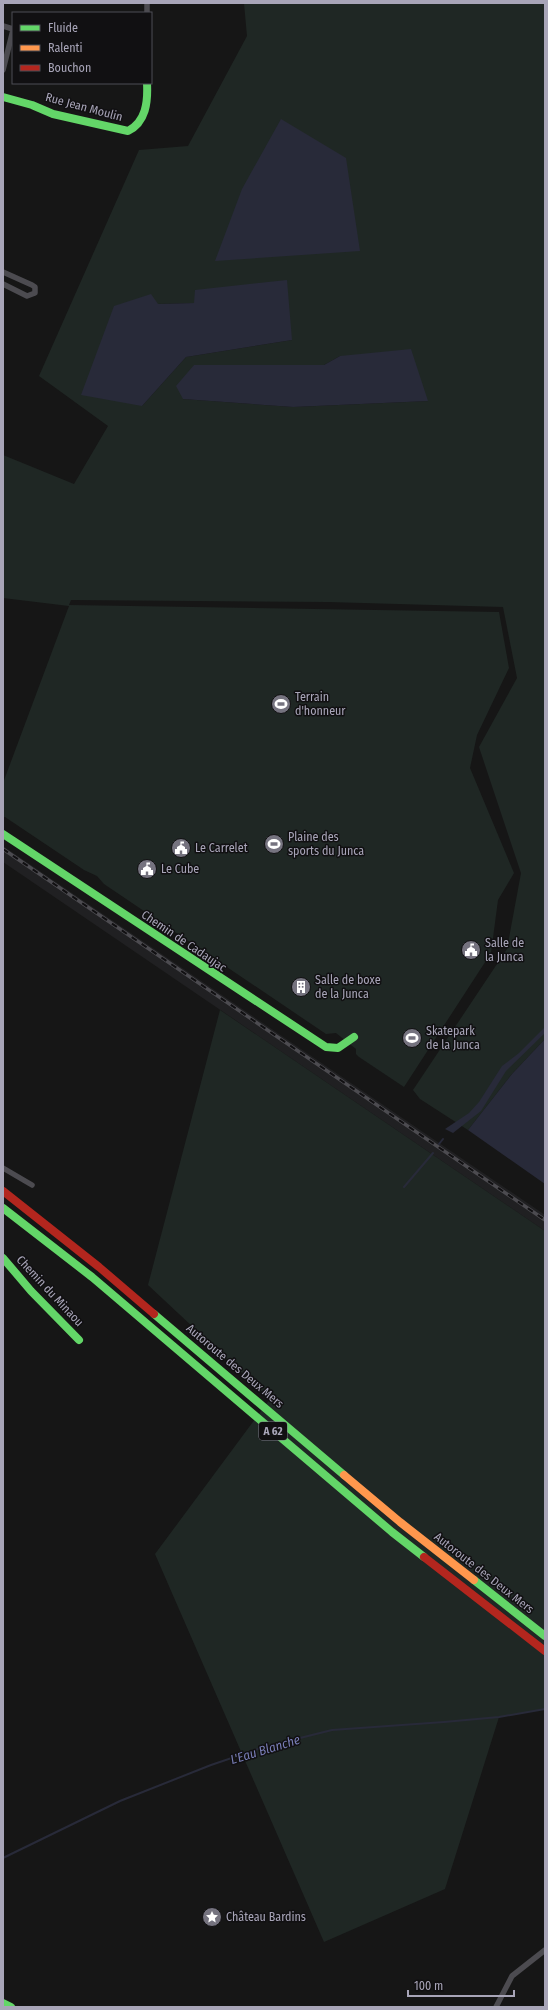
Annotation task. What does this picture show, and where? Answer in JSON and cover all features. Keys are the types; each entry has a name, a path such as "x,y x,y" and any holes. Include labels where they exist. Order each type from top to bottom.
{"main road":[{"name":"Rue Jean Moulin","path":"3,97 32,105 53,114 128,131 136,126 148,101 147,84"},
{"name":"Chemin de Cadaujac","path":"3,834 326,1047 332,1049 339,1048 349,1039 354,1037"},
{"name":"Autoroute des Deux Mers","path":"3,1191 105,1272 400,1522 545,1636"},
{"name":"Autoroute des Deux Mers","path":"3,1208 92,1277 392,1532 545,1651"},
{"name":"Chemin du Minaou","path":"3,1258 79,1340"},
{"path":"3,2003 11,2007"}],"street":[{"path":"3,70 12,33"},
{"path":"3,272 32,285 35,287 35,293 27,296 3,284"},
{"path":"3,1168 32,1185"},
{"path":"496,2007 512,1976 545,1950"}],"shaded area":[{"path":"244,3 545,3 545,1039 512,1074 468,1130 420,1099 413,1090 507,949 521,873 479,747 517,678 503,607 328,602 71,600 69,605 499,612 509,668 477,735 470,768 514,873 498,900 491,953 404,1087 359,1057 356,1054 356,1049 336,1033 326,1034 104,884 97,876 84,870 3,817 3,783 69,606 3,598 3,455 74,484 108,426 39,376 139,150 188,146 247,36","holes":["195,290 292,340 186,357 142,406 158,304 195,303","340,356 428,401 293,407 183,399 194,365 324,365"]},
{"path":"3,846 545,1215 545,1231 3,862"},
{"path":"220,1010 545,1231 545,1709 499,1717 445,1889 324,1942 155,1554 270,1399 148,1285"}],"water":[{"path":"281,119 346,158 360,251 215,261 242,189"},
{"path":"287,280 292,340 186,357 142,406 81,395 114,306 151,294 158,304 194,303 195,290"},
{"path":"411,349 428,401 293,407 183,399 176,386 194,365 324,365 340,356"},
{"path":"545,1027 545,1033 506,1071 481,1111 453,1133 445,1129 469,1113 479,1102 502,1066 519,1053"},
{"path":"545,1039 545,1184 468,1130 512,1074"}],"waterway":[{"name":"L'Eau Blanche","path":"439,1144 443,1139"},
{"name":"L'Eau Blanche","path":"404,1187 433,1153"},
{"name":"L'Eau Blanche","path":"3,1858 120,1801 211,1765 264,1747 332,1730 499,1717 545,1709"}],"railway":[{"path":"3,849 545,1220"}],"traffic: fast":[{"path":"3,97 32,105 53,114 128,131 139,122 145,111 147,84"},
{"path":"3,834 326,1047 338,1048 354,1037"},
{"path":"3,1208 92,1277 392,1532 424,1557"},
{"path":"3,1258 31,1291 79,1340"},
{"path":"154,1314 344,1475"},
{"path":"474,1580 545,1636"},
{"path":"3,2003 11,2007"}],"traffic: slow":[{"path":"344,1475 400,1522 474,1580"}],"traffic: jam":[{"path":"3,1191 99,1267 154,1314"},
{"path":"424,1557 545,1651"}],"place":[{"name":"Terrain d'honneur","path":"281,704"},
{"name":"Plaine des sports du Junca","path":"274,844"},
{"name":"Le Carrelet","path":"181,848"},
{"name":"Le Cube","path":"147,869"},
{"name":"Salle de la Junca","path":"471,950"},
{"name":"Salle de boxe de la Junca","path":"301,987"},
{"name":"Skatepark de la Junca","path":"412,1038"},
{"name":"Château Bardins","path":"212,1917"}]}
